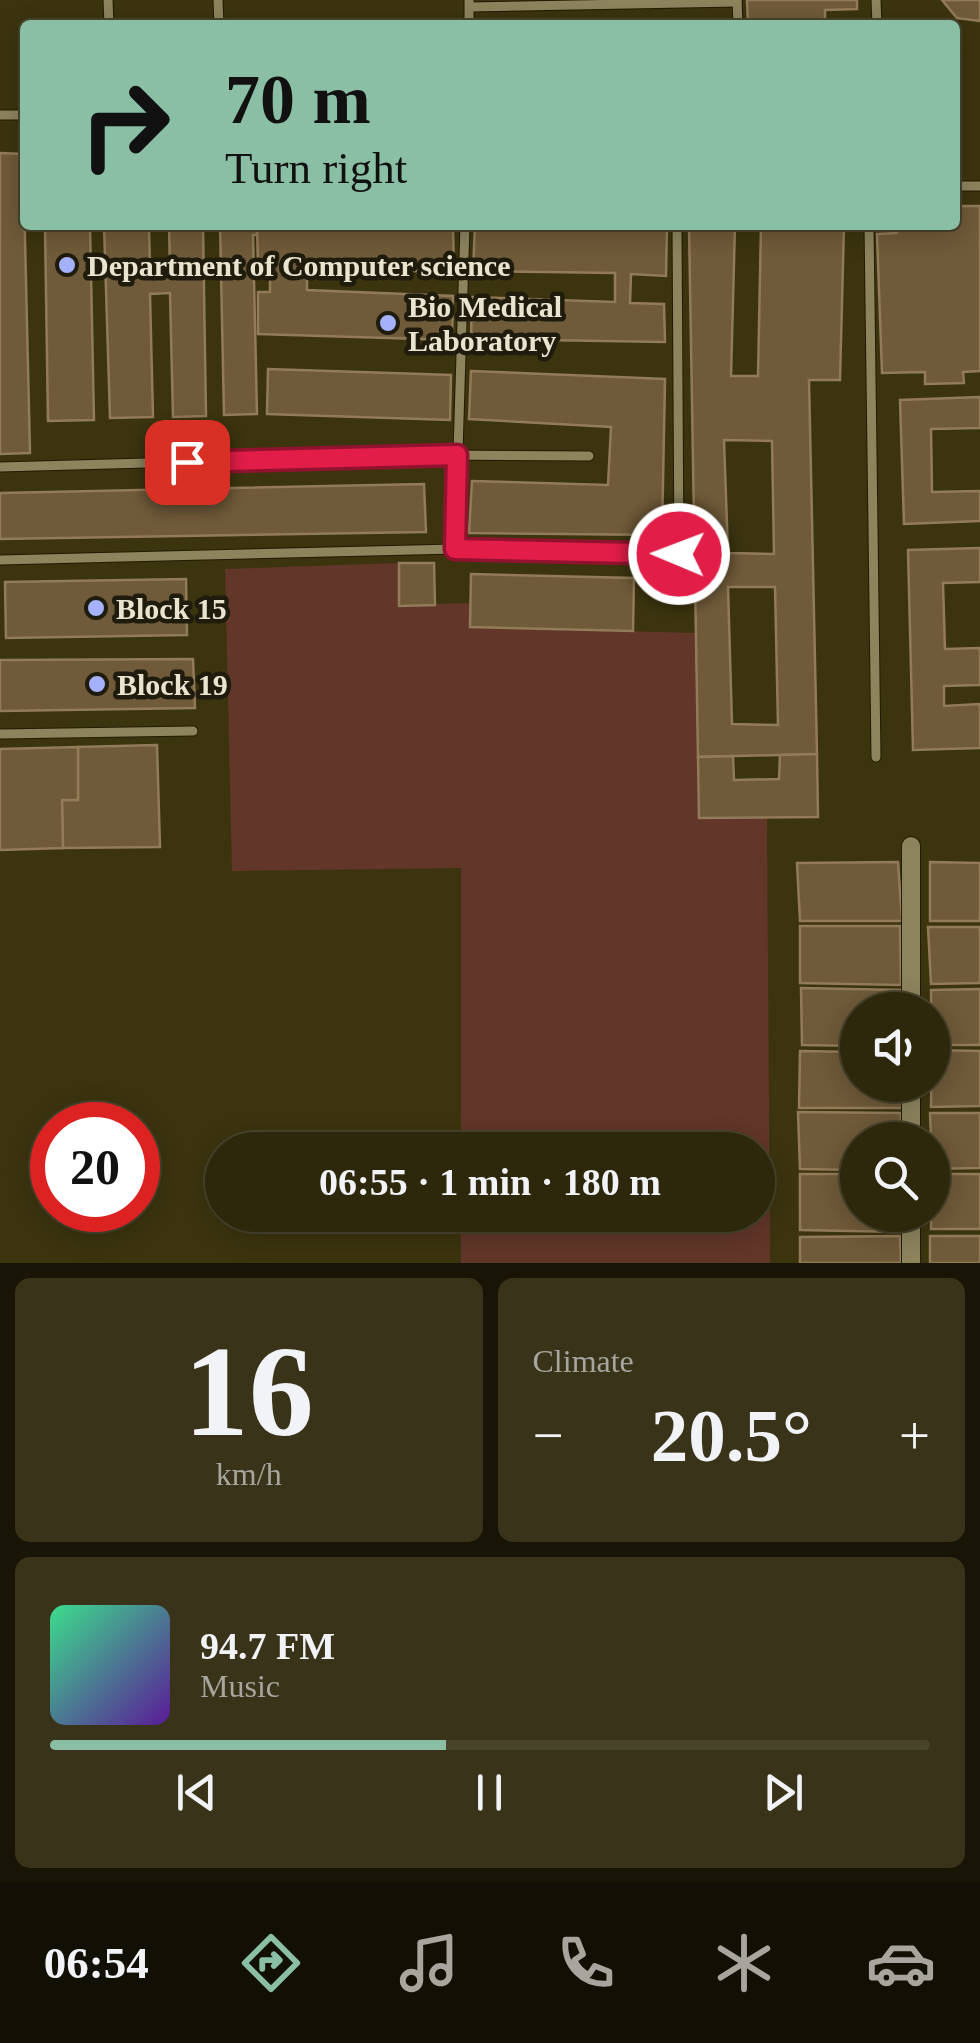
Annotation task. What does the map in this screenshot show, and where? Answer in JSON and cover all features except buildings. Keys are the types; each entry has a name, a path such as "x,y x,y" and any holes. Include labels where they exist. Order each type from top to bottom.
{"street":[{"path":"911,846 911,992"},
{"path":"911,1232 911,1263"}],"lane":[{"path":"470,3 737,1"},
{"path":"455,549 465,230"},
{"path":"0,560 455,549 679,554 677,230"},
{"path":"869,230 876,757"},
{"path":"0,468 457,455 589,456"},
{"path":"0,734 193,731"}],"shaded area":[{"path":"399,563 399,605 470,603 471,627 696,633 699,818 767,818 769,1132 461,1132 461,868 232,871 225,569"},
{"path":"461,1232 770,1232 770,1263 461,1263"}],"place":[{"name":"Department of Computer science","path":"67,265"},
{"name":"Bio Medical Laboratory","path":"388,323"},
{"name":"Block 15","path":"96,608"},
{"name":"Block 19","path":"97,684"}],"route":[{"path":"187,462 457,455 455,549 679,554"}]}
